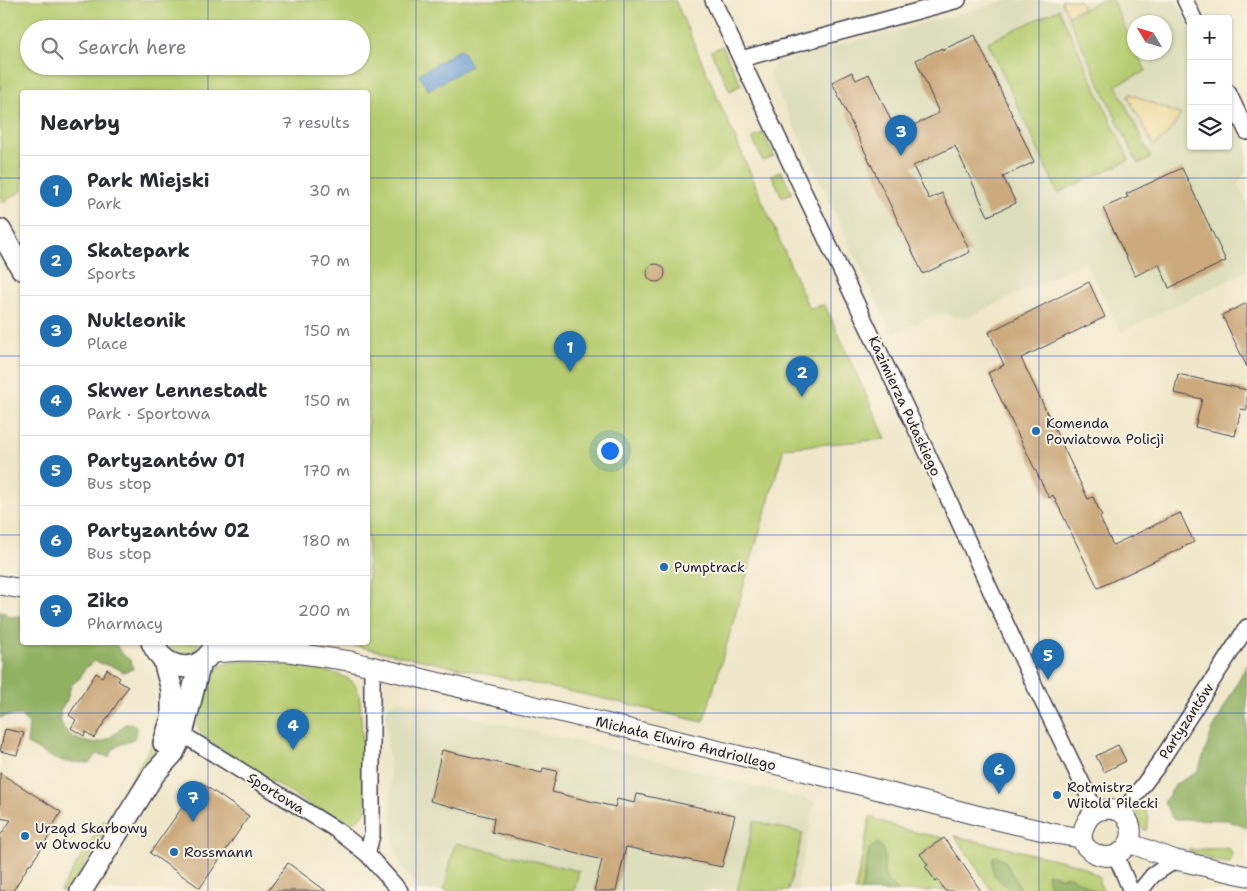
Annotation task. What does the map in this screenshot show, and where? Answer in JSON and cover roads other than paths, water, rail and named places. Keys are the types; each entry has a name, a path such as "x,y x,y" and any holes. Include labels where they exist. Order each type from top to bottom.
{"main road":[{"path":"0,230 20,265"},
{"path":"153,645 157,653 164,660 175,666 188,667 209,653"},
{"path":"81,891 154,774 172,753 182,734 209,653"},
{"path":"154,774 172,718 172,690 164,660"}],"street":[{"name":"Kazimierza Pułaskiego","path":"713,0 924,446 1022,661 1096,812"},
{"path":"741,59 958,0"},
{"path":"1185,0 1192,15"},
{"path":"1232,100 1247,132"},
{"path":"0,585 20,589"},
{"name":"Partyzantów","path":"1122,813 1156,768 1247,627"},
{"name":"Michała Elwiro Andriollego","path":"269,645 289,652"},
{"name":"Michała Elwiro Andriollego","path":"209,653 242,651 289,652 350,661 985,817 1056,834 1082,838"},
{"path":"367,854 372,835 372,667"},
{"name":"Sportowa","path":"182,734 330,826 367,854 400,891"},
{"path":"1131,891 1123,850 1131,830 1128,820 1122,813 1109,809 1096,812 1086,821 1082,838 1083,844 1097,855 1106,857 1123,850 1247,876"},
{"path":"1140,891 1153,875 1176,860"}],"water":[{"path":"461,49 471,66 428,90 419,74"}],"place":[{"name":"Nukleonik","path":"901,156"},
{"name":"Park Miejski","path":"570,372"},
{"name":"Skatepark","path":"802,397"},
{"name":"Komenda Powiatowa Policji","path":"1036,431"},
{"name":"Pumptrack","path":"664,567"},
{"name":"Partyzantów 01","path":"1048,680"},
{"name":"Skwer Lennestadt","path":"293,750"},
{"name":"Partyzantów 02","path":"999,794"},
{"name":"Rotmistrz Witold Pilecki","path":"1057,795"},
{"name":"Ziko","path":"193,822"},
{"name":"Urząd Skarbowy w Otwocku","path":"25,836"},
{"name":"Rossmann","path":"174,852"}]}
